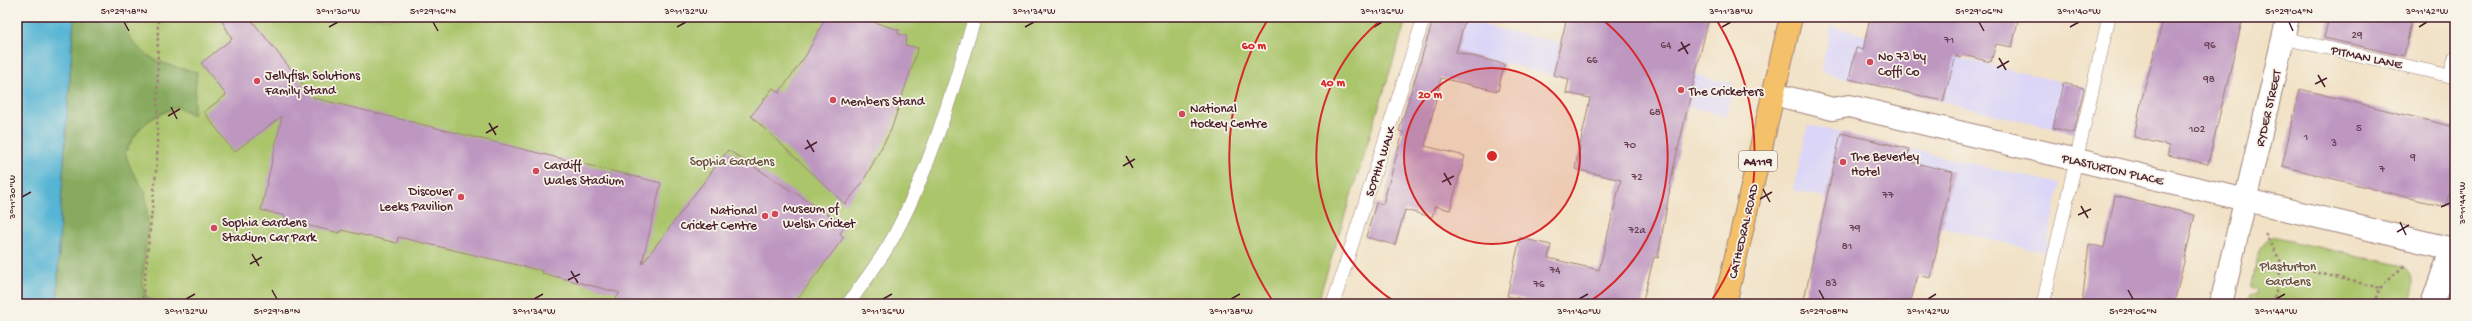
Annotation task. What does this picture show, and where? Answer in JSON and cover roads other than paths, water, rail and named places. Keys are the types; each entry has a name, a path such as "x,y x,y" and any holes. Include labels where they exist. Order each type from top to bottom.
{"main road":[{"name":"CATHEDRAL ROAD","path":"1724,304 1791,17"}],"street":[{"name":"RYDER STREET","path":"2246,199 2285,27"},
{"name":"PLASTURTON PLACE","path":"1773,94 1833,109 1849,106 2454,248"},
{"path":"2220,304 2246,199"},
{"path":"2432,304 2454,248"}],"lane":[{"path":"848,304 874,269 910,204 935,143 975,17"},
{"name":"SOPHIA WALK","path":"1333,304 1424,17"},
{"path":"2043,304 2109,17"},
{"name":"PITMAN LANE","path":"2285,27 2453,76 2455,57"}],"water":[{"path":"17,17 74,17 60,217 57,304 17,304"}],"place":[{"name":"No 73 by Coffi Co","path":"1870,62"},
{"name":"Jellyfish Solutions Family Stand","path":"257,81"},
{"name":"The Cricketers","path":"1681,90"},
{"name":"Members Stand","path":"833,100"},
{"name":"National Hockey Centre","path":"1182,114"},
{"name":"The Beverley Hotel","path":"1843,162"},
{"name":"Cardiff Wales Stadium","path":"536,171"},
{"name":"Discover Leeks Pavilion","path":"461,197"},
{"name":"Museum of Welsh Cricket","path":"775,214"},
{"name":"National Cricket Centre","path":"765,216"},
{"name":"Sophia Gardens Stadium Car Park","path":"214,228"}],"park label":[{"name":"Sophia Gardens","path":"732,160"},
{"name":"Plasturton Gardens","path":"2288,272"}]}
